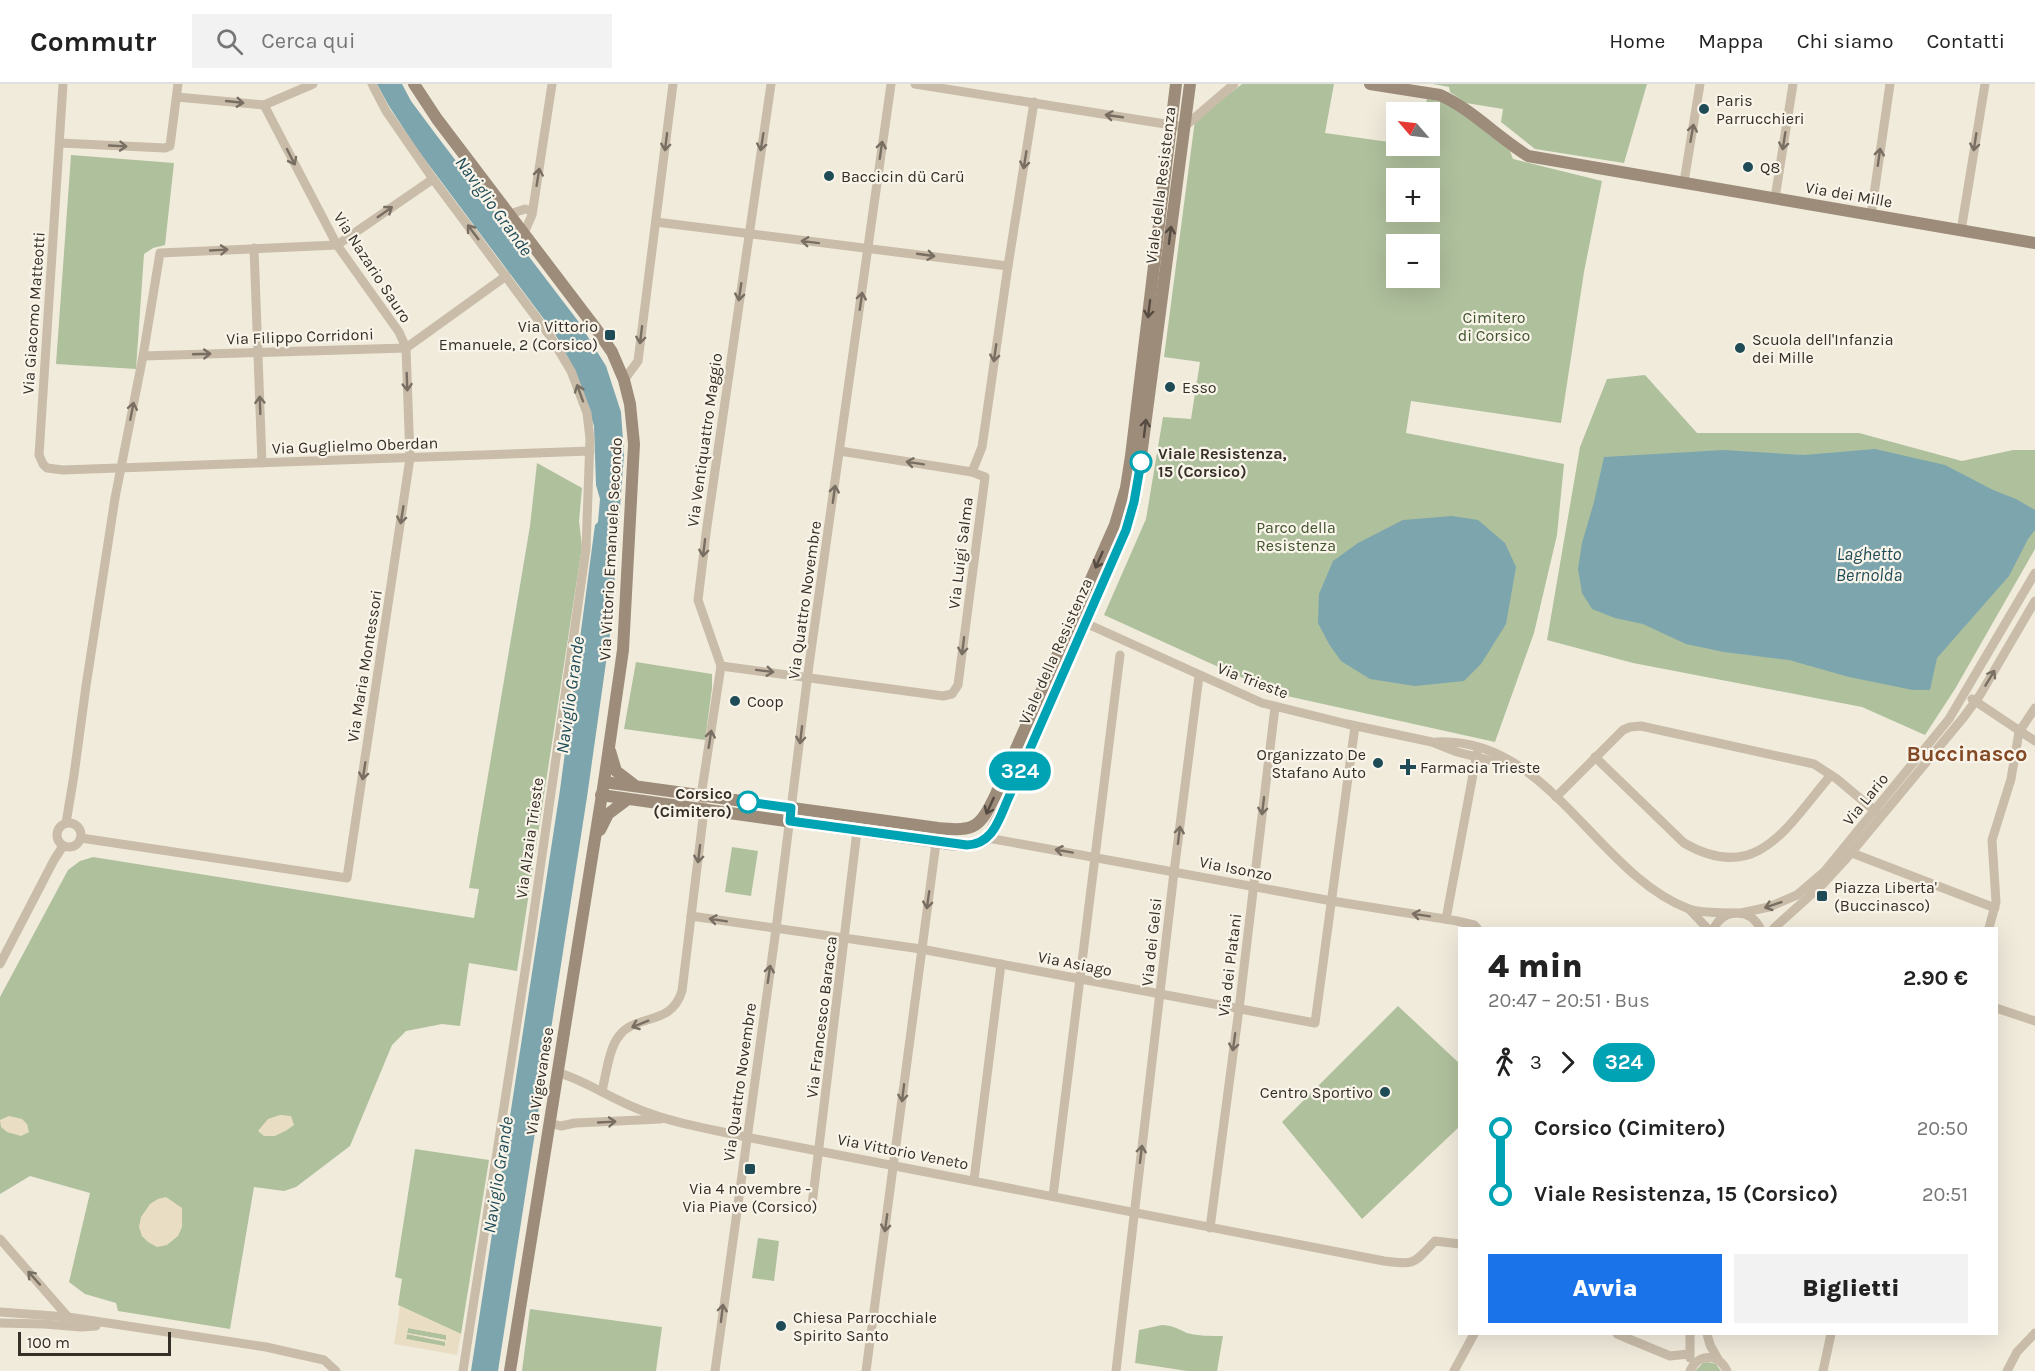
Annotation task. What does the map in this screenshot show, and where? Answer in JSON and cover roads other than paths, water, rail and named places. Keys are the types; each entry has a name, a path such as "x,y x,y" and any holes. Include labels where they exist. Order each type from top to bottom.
{"street":[{"name":"Via Giacomo Matteotti","path":"63,84 39,455 43,464 52,470 121,468"},
{"path":"60,142 165,148 171,146 178,84"},
{"path":"177,97 264,105 313,84"},
{"name":"Via Alzaia Trieste","path":"372,84 386,111 433,179 550,336 571,370 587,413 590,450 586,549 530,939 463,1371"},
{"name":"Via Vittorio Emanuele Secondo","path":"414,84 437,119 597,330 612,352 624,380 633,427 634,460 623,650 601,795"},
{"path":"524,233 532,211 552,84"},
{"path":"624,380 638,361 673,84"},
{"name":"Via Ventiquattro Maggio","path":"701,796 721,666 698,600 771,84"},
{"name":"Via Quattro Novembre","path":"715,1371 776,929 808,676 891,84"},
{"path":"915,84 1178,126 1234,84"},
{"name":"Viale della Resistenza","path":"1176,84 1178,126"},
{"name":"Viale della Resistenza","path":"988,838 1001,815 1126,530 1134,502 1147,372 1178,126 1190,84"},
{"name":"Via dei Mille","path":"1370,84 1440,95 1480,119 1528,156 2035,243"},
{"path":"1684,182 1700,84"},
{"path":"1774,198 1793,84"},
{"path":"1870,215 1890,84"},
{"path":"1961,231 1985,84"},
{"path":"840,451 972,472 982,447 1034,102"},
{"name":"Via Nazario Sauro","path":"264,105 337,245 399,332 406,348 410,458"},
{"path":"66,823 121,468 160,253 337,245 433,179"},
{"path":"510,214 525,209 532,211"},
{"path":"656,222 1008,266"},
{"path":"254,248 262,463"},
{"path":"406,348 506,276"},
{"name":"Via Filippo Corridoni","path":"143,356 406,348"},
{"name":"Viale della Resistenza","path":"603,782 938,828 967,829 977,825 986,815 1121,508 1147,372"},
{"name":"Via Guglielmo Oberdan","path":"121,468 590,450"},
{"name":"Via Maria Montessori","path":"81,838 347,878 410,458"},
{"name":"Via Luigi Salma","path":"721,666 943,696 952,694 958,685 985,477 972,472"},
{"name":"Via Lario","path":"1738,913 1777,904 1797,896 1824,873 1939,733 1965,694 2035,573"},
{"name":"Via Lario","path":"1775,927 1823,884 1852,853 1976,701 2035,601"},
{"name":"Via Trieste","path":"1073,618 1199,676 1275,707 1432,742 1455,742 1517,766 1536,778 1556,796 1639,878 1659,893 1690,910 1706,927"},
{"path":"1053,1196 1120,655"},
{"name":"Via dei Gelsi","path":"1116,1371 1133,1212 1199,676"},
{"path":"1965,694 2035,741"},
{"name":"Via dei Platani","path":"1210,1228 1275,707"},
{"path":"1989,927 1995,908 1992,840 2011,779 2019,732 2035,708"},
{"path":"1332,901 1355,726"},
{"path":"1556,796 1623,730 1630,726 1641,726 1814,764 1875,811"},
{"path":"609,745 616,771 639,787"},
{"path":"1446,919 1477,752"},
{"path":"1595,758 1684,843 1699,852 1714,857 1732,858 1751,855 1771,843 1831,775"},
{"path":"601,795 936,842 973,845 988,838"},
{"name":"Via Vigevanese","path":"510,1371 601,795"},
{"path":"602,1090 614,1045 619,1035 627,1029 674,1008 679,1000 682,991 704,810 701,796"},
{"path":"593,848 605,818 628,799"},
{"path":"66,823 76,824 81,832 81,838 74,846 63,846 57,836 59,828 66,823"},
{"path":"866,1371 938,828"},
{"name":"Via Francesco Baracca","path":"812,1205 857,831"},
{"name":"Via Isonzo","path":"988,838 1332,901 1446,919 1476,927"},
{"path":"0,964 63,846"},
{"path":"1852,853 1995,908"},
{"name":"Via Asiago","path":"691,916 921,949 1315,1023 1332,901"},
{"name":"Via Trieste","path":"1690,910 1738,913"},
{"path":"1715,927 1724,916 1738,913 1752,917 1759,927"},
{"path":"974,1180 1001,964"},
{"path":"1998,1009 2035,1021"},
{"name":"Via Vittorio Veneto","path":"557,1072 602,1090 637,1109 667,1119 746,1137 1210,1228 1408,1264 1416,1260 1435,1240 1458,1244"},
{"name":"Via Vittorio Veneto","path":"549,1123 561,1126 575,1123 667,1119"},
{"path":"0,1239 68,1317"},
{"path":"0,1312 68,1317 266,1347 324,1360 336,1371"},
{"path":"0,1323 81,1327 114,1325"},
{"path":"2007,1371 2017,1352 2035,1333"},
{"path":"1454,1371 1473,1335"},
{"path":"1619,1335 1670,1356 1689,1354"},
{"path":"1690,1335 1691,1368"},
{"path":"1707,1335 1710,1346 1718,1359 1729,1370"},
{"path":"1823,1371 1831,1335"},
{"path":"1691,1368 1701,1358 1718,1359"}],"water":[{"path":"377,84 402,84 411,101 578,321 606,366 621,412 624,454 611,627 498,1371 471,1371 560,790 595,525 598,522 600,499 596,485 594,426 576,372 555,334 417,149"},
{"name":"Laghetto Bernolda","path":"1875,449 1945,465 2035,510 2035,530 2009,576 1937,658 1930,690 1913,690 1849,677 1789,660 1724,652 1686,644 1643,624 1615,618 1592,609 1582,593 1578,569 1582,543 1604,457 1724,450 1804,455"},
{"path":"1452,516 1478,520 1505,543 1516,567 1506,624 1481,664 1464,681 1415,686 1370,679 1341,661 1318,623 1319,594 1333,561 1358,543 1403,520"}],"place":[{"name":"Paris Parrucchieri","path":"1704,109"},
{"name":"Q8","path":"1748,167"},
{"name":"Baccicin dü Carü","path":"829,176"},
{"name":"Via Vittorio Emanuele, 2 (Corsico)","path":"610,335"},
{"name":"Scuola dell'Infanzia dei Mille","path":"1740,348"},
{"name":"Esso","path":"1170,387"},
{"name":"Viale Resistenza, 15 (Corsico)","path":"1141,462"},
{"name":"Coop","path":"735,701"},
{"name":"Organizzato De Stafano Auto","path":"1378,763"},
{"name":"Farmacia Trieste","path":"1408,767"},
{"name":"Corsico (Cimitero)","path":"748,802"},
{"name":"Piazza Liberta' (Buccinasco)","path":"1822,896"},
{"name":"Centro Sportivo","path":"1385,1092"},
{"name":"Via 4 novembre - Via Piave (Corsico)","path":"750,1169"},
{"name":"Chiesa Parrocchiale Spirito Santo","path":"781,1326"}],"district":[{"name":"Buccinasco","path":"1967,753"}],"water label":[{"name":"Naviglio Grande","path":"494,206"},
{"name":"Naviglio Grande","path":"570,695"},
{"name":"Naviglio Grande","path":"498,1175"}],"park label":[{"name":"Cimitero di Corsico","path":"1494,326"},
{"name":"Parco della Resistenza","path":"1296,536"}]}
